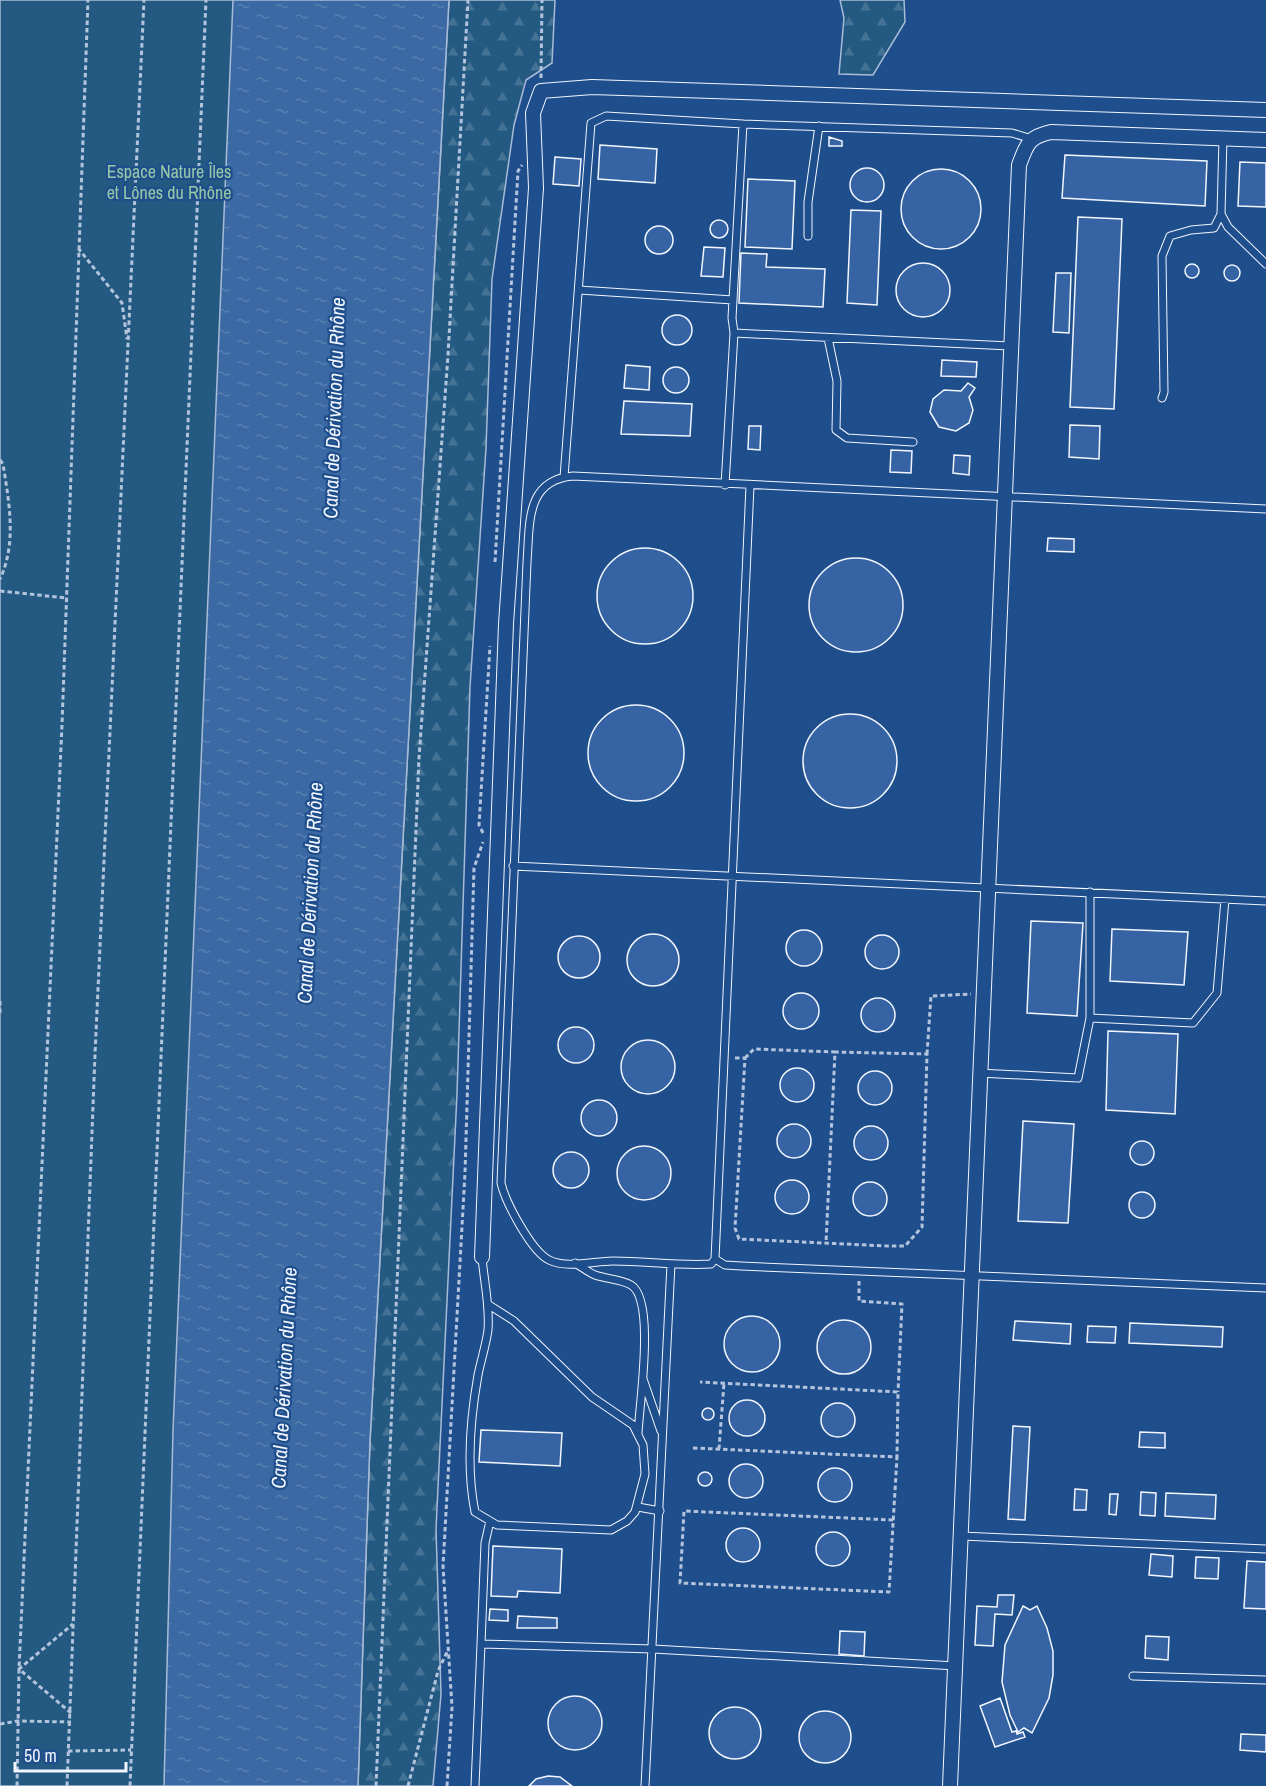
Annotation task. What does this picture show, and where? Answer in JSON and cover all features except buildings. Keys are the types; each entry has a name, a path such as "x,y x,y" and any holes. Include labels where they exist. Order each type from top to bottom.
{"street":[{"path":"482,1257 506,624 536,188 533,113 541,92 604,88 1266,110"},
{"path":"950,1786 1019,165 1026,144 1032,139 1051,132 1266,140"}],"lane":[{"path":"564,477 591,123 606,116 743,124 1012,133 1032,139"},
{"path":"725,485 743,124"},
{"path":"808,236 808,202 819,126"},
{"path":"1162,398 1164,392 1162,256 1170,236 1191,230 1214,228 1221,214 1223,138"},
{"path":"1221,214 1228,227 1266,264"},
{"path":"579,290 733,300"},
{"path":"734,333 1010,346"},
{"path":"828,338 837,381 836,430 847,438 913,442"},
{"path":"750,486 715,1259 711,1264 613,1261 575,1263 550,1260 542,1254 505,1198 501,1183 513,866 531,507 541,489 556,478 564,477 1266,509"},
{"path":"513,866 1266,901"},
{"path":"979,1073 1078,1078 1090,1018 1090,892"},
{"path":"1090,1018 1193,1023 1217,993 1225,899"},
{"path":"482,1257 489,1305 488,1333 471,1423 470,1483 475,1512 497,1525 611,1530 627,1521 638,1507 645,1474 643,1445 633,1425 592,1397 514,1321 489,1305"},
{"path":"715,1259 725,1265 1266,1288"},
{"path":"575,1263 594,1275 632,1285 639,1295 644,1316 638,1435"},
{"path":"645,1786 671,1264"},
{"path":"642,1376 663,1439"},
{"path":"638,1507 660,1511"},
{"path":"475,1786 485,1543 490,1521"},
{"path":"961,1536 1266,1549"},
{"path":"481,1644 653,1649 956,1666"},
{"path":"1133,1676 1266,1680"}],"path":[{"path":"16,1786 19,1669 67,598 88,0"},
{"path":"68,1786 96,1042 144,0"},
{"path":"130,1786 206,0"},
{"path":"376,1786 420,758 448,355 468,0"},
{"path":"541,92 543,0"},
{"path":"495,563 518,171 534,150"},
{"path":"78,248 122,303 128,347"},
{"path":"0,460 3,464 11,514 7,565 0,579"},
{"path":"0,591 67,598"},
{"path":"485,837 479,825 490,634"},
{"path":"447,1786 452,1707 443,1566 465,1173 474,868 488,826"},
{"path":"927,1054 754,1049 745,1058 735,1228 739,1239 905,1246 922,1227 931,996 983,994"},
{"path":"0,1001 0,1013"},
{"path":"826,1243 835,1052"},
{"path":"724,1058 745,1058"},
{"path":"860,1270 859,1301 902,1304 897,1456 889,1592 680,1583 684,1511 893,1520"},
{"path":"700,1382 898,1392"},
{"path":"718,1449 724,1383"},
{"path":"693,1448 897,1456"},
{"path":"19,1669 74,1624"},
{"path":"408,1786 438,1671 448,1650"},
{"path":"19,1669 71,1713"},
{"path":"0,1724 17,1721 71,1722"},
{"path":"68,1752 131,1750"}],"green space":[{"name":"Espace Nature Îles et Lônes du Rhône","path":"0,0 347,0 266,1786 0,1786"},
{"path":"449,0 555,0 552,63 526,80 514,125 492,279 486,448 470,687 457,1094 436,1529 441,1694 433,1786 358,1786 370,1441"},
{"path":"840,0 904,0 905,22 873,75 839,74 844,18"}],"water":[{"name":"Canal de Dérivation du Rhône","path":"233,0 449,0 370,1441 358,1786 164,1786 173,1431"}]}
